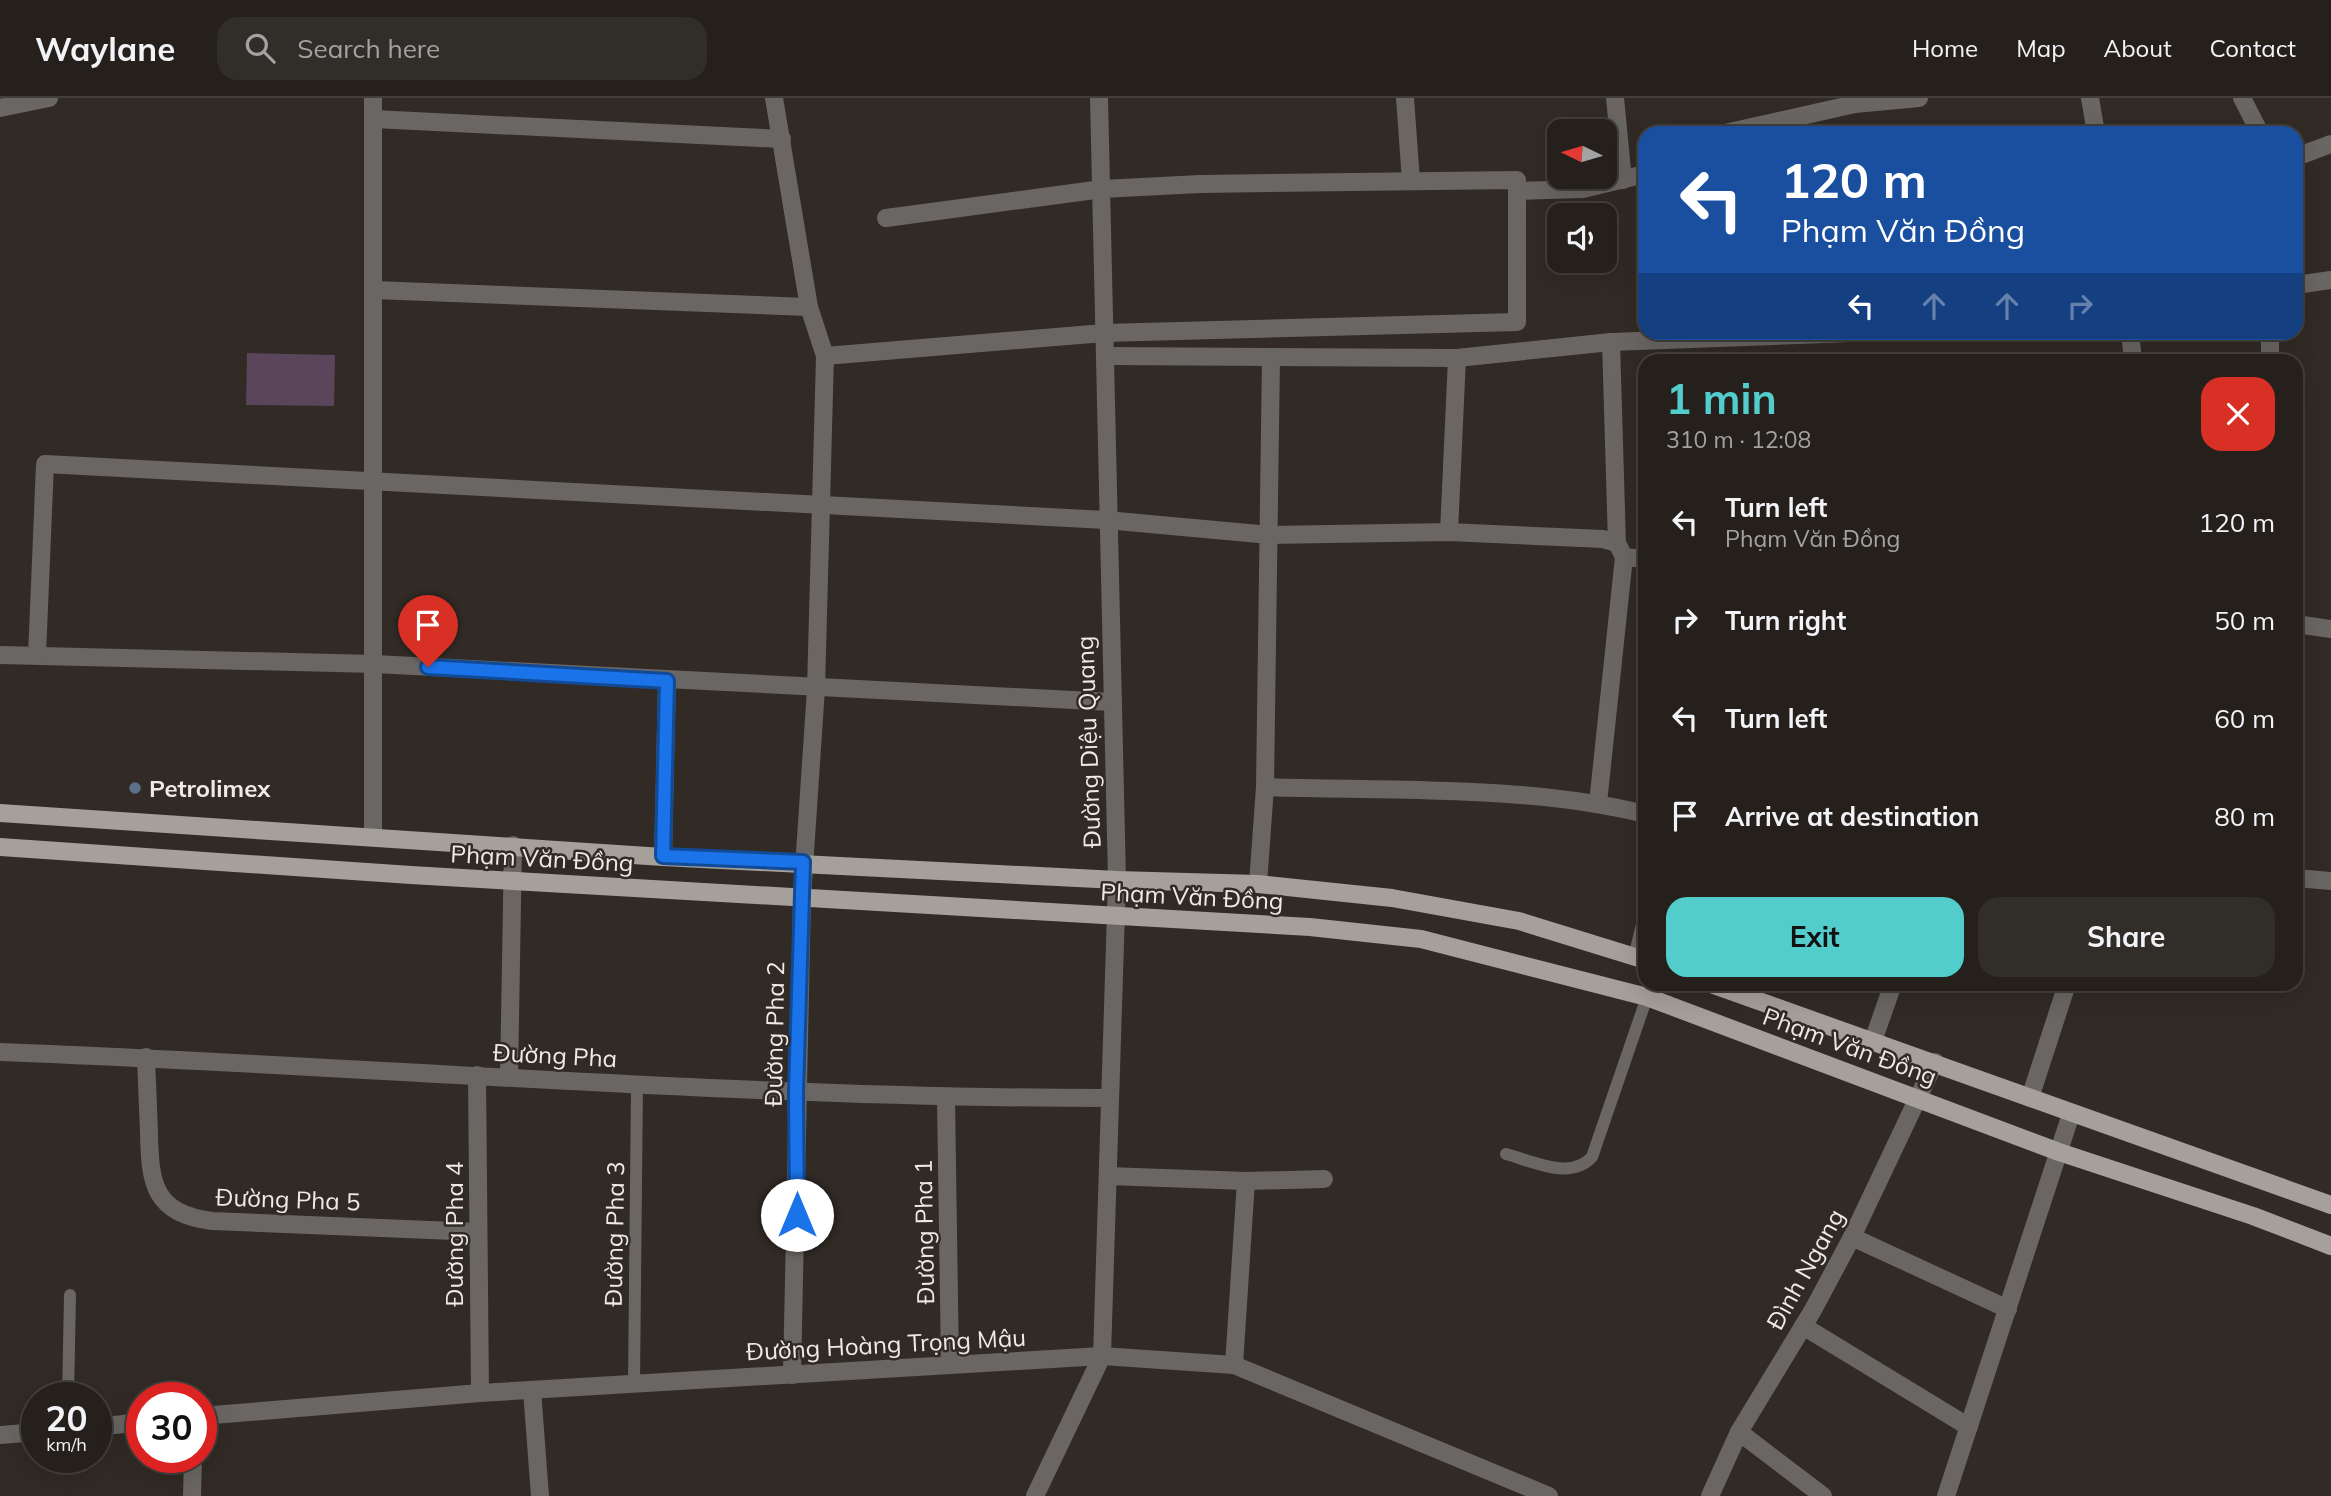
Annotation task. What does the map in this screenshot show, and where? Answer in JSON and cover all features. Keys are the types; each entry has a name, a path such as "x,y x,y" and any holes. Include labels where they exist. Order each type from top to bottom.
{"main road":[{"name":"Phạm Văn Đồng","path":"0,813 663,856 1117,880 1258,884 1392,898 1519,921 1638,957"},
{"name":"Phạm Văn Đồng","path":"0,847 513,881 1310,927 1421,939 1647,997 1919,1097 2059,1152 2253,1216 2331,1246"},
{"name":"Phạm Văn Đồng","path":"1731,991 2331,1205"}],"street":[{"path":"0,108 49,98"},
{"path":"373,98 376,482 373,837"},
{"name":"Đường Pha 2","path":"774,98 809,307 825,356 816,689 803,862 796,1092 797,1240 792,1375"},
{"name":"Đường Diệu Quang","path":"1035,1496 1102,1356 1108,1098 1117,880 1106,520 1099,98"},
{"path":"1405,98 1412,181"},
{"path":"1615,98 1623,180"},
{"path":"1756,126 1855,104 1919,98"},
{"path":"2090,98 2095,126"},
{"path":"2242,98 2256,126"},
{"path":"374,119 782,139"},
{"path":"2303,154 2331,144"},
{"path":"1517,191 1583,189 1638,176"},
{"path":"825,356 1104,333 1517,322 1517,180 1200,184 1102,189 886,218"},
{"path":"2303,284 2331,280"},
{"path":"374,290 809,307"},
{"path":"1105,356 1457,358 1641,340"},
{"path":"1598,803 1621,550 1611,341"},
{"path":"1258,884 1265,787 1270,356"},
{"path":"1449,532 1457,358"},
{"path":"37,656 44,464 1106,520 1270,535 1449,532 1603,539 1638,556"},
{"path":"2303,625 2331,629"},
{"path":"0,655 375,664 816,689 1111,702"},
{"path":"663,856 667,681"},
{"path":"1265,787 1457,793 1598,803 1638,812"},
{"path":"509,1077 513,845"},
{"path":"2303,879 2331,881"},
{"path":"1873,1041 1891,991"},
{"path":"2030,1098 2065,991"},
{"name":"Đường Pha","path":"0,1052 146,1057 796,1092 946,1098 1108,1098"},
{"name":"Đường Pha 5","path":"146,1057 150,1175 158,1194 173,1210 212,1221 478,1232"},
{"name":"Đình Ngang","path":"1710,1496 1739,1432 1803,1326 1852,1237 1935,1062"},
{"name":"Đường Pha 4","path":"477,1075 480,1393"},
{"name":"Đường Pha 1","path":"946,1098 950,1364"},
{"path":"1946,1496 2071,1114"},
{"path":"1108,1176 1245,1181 1324,1179"},
{"path":"1234,1365 1245,1181"},
{"path":"1852,1237 2008,1309"},
{"path":"1803,1326 1969,1427"},
{"name":"Đường Hoàng Trọng Mậu","path":"217,1415 480,1393 1102,1356 1234,1365 1549,1496"},
{"path":"532,1390 540,1496"},
{"path":"1739,1432 1823,1496"},
{"path":"0,1434 21,1433"},
{"path":"192,1496 193,1473"}],"lane":[{"path":"1506,1154 1566,1170 1585,1165 1592,1157 1647,997"},
{"name":"Đường Pha 3","path":"634,1384 637,1084"},
{"path":"68,1382 70,1295"}],"building":[{"path":"247,353 335,355 334,406 246,405"}],"place":[{"name":"Petrolimex","path":"135,788"}],"route":[{"path":"428,667 667,681 663,856 803,862 796,1092 797,1215"}]}
